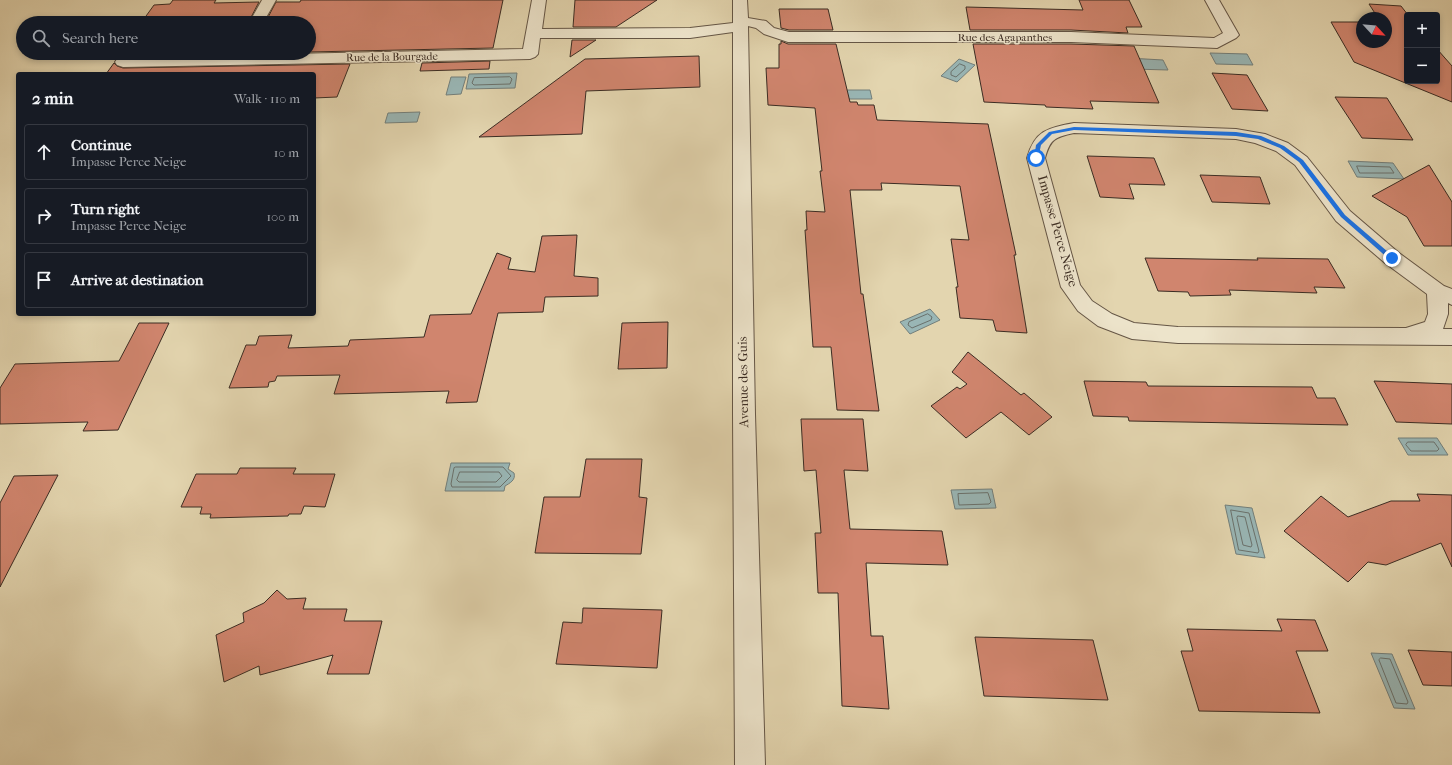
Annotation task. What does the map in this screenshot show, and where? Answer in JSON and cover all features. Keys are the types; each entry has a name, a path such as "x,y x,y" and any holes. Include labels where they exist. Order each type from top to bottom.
{"street":[{"path":"260,16 270,0"},
{"name":"Rue de la Bourgade","path":"316,55 530,54 539,0"},
{"name":"Avenue des Guis","path":"740,0 744,399 750,765"},
{"name":"Rue des Agapanthes","path":"741,24 750,22 761,24 769,31 788,37 1071,37 1218,43 1231,35 1212,0"},
{"path":"534,34 690,33 741,24"},
{"name":"Rue de la Bourgade","path":"123,62 161,60"},
{"name":"Impasse Perce Neige","path":"1408,336 1433,327 1445,294 1392,258 1343,216 1301,161 1282,147 1259,138 1236,134 1074,128 1050,133 1039,145 1036,158 1071,287 1084,306 1105,320 1132,331 1178,335 1452,337"}],"water":[{"path":"1210,53 1247,54 1253,65 1216,64"},
{"path":"1128,58 1163,60 1168,70 1133,69"},
{"path":"959,59 975,65 957,82 941,76"},
{"path":"517,73 515,88 466,89 469,74"},
{"path":"451,77 466,77 461,94 446,95"},
{"path":"842,90 870,90 872,99 843,99"},
{"path":"420,112 417,122 385,123 388,113"},
{"path":"1348,161 1393,163 1404,179 1357,177"},
{"path":"930,309 940,320 910,334 900,322"},
{"path":"1398,438 1437,438 1448,455 1408,455"},
{"path":"451,463 510,463 508,469 514,473 514,478 505,486 504,491 445,491"},
{"path":"992,489 996,508 955,509 951,490"},
{"path":"1225,505 1252,508 1265,558 1236,554"},
{"path":"1371,653 1392,654 1415,709 1394,708"}],"building":[{"path":"173,0 216,0 214,3 259,2 252,16 146,16 154,5 170,4"},
{"path":"301,0 503,0 493,48 316,52 316,16 269,16 276,2 300,2"},
{"path":"575,0 657,0 616,27 573,27"},
{"path":"1079,0 1129,0 1142,27 1126,27 1128,33 1071,30 970,30 966,7 1083,10"},
{"path":"1369,4 1401,6 1406,12 1404,12 1404,82 1354,62 1331,22 1356,22 1356,48 1392,48 1392,12 1374,12"},
{"path":"779,9 828,9 833,30 789,30 781,28"},
{"path":"572,40 596,40 570,57"},
{"path":"781,41 788,44 836,44 850,102 857,102 858,105 874,105 877,120 988,124 1016,255 1014,255 1027,333 996,331 993,320 960,318 956,287 958,287 951,239 969,240 960,186 881,183 882,190 850,190 861,294 863,294 879,411 837,410 831,347 813,347 805,230 807,230 806,211 825,212 820,171 822,171 815,108 768,105 766,68 779,68 779,44 781,44"},
{"path":"973,44 1071,44 1134,46 1159,103 1090,101 1093,109 984,102"},
{"path":"1440,52 1452,66 1452,102 1408,84 1440,84"},
{"path":"699,56 700,87 586,91 582,134 479,137 585,59"},
{"path":"490,61 489,69 420,71 422,63"},
{"path":"114,63 123,68 350,64 337,97 316,98 316,72 107,72"},
{"path":"1212,73 1247,75 1268,111 1232,109"},
{"path":"1335,97 1387,98 1413,140 1362,138"},
{"path":"1087,156 1154,158 1165,185 1129,184 1134,199 1100,197"},
{"path":"1429,165 1452,202 1452,246 1424,246 1407,217 1372,196"},
{"path":"1200,175 1260,177 1270,204 1212,202"},
{"path":"577,235 574,276 598,278 598,296 545,297 543,312 498,313 477,402 446,403 449,391 334,394 340,375 277,376 275,381 269,382 268,387 229,388 246,345 256,345 259,336 292,335 288,348 348,346 350,340 424,337 430,315 471,314 497,253 511,258 508,269 535,272 542,236"},
{"path":"1145,258 1258,260 1257,258 1328,259 1345,288 1314,287 1317,293 1229,290 1231,295 1190,296 1188,292 1158,291"},
{"path":"668,322 667,368 618,369 622,323"},
{"path":"139,323 169,323 118,430 83,431 88,422 0,424 0,388 15,364 119,361"},
{"path":"968,352 1021,395 1024,393 1052,417 1029,435 1001,412 966,438 931,406 957,387 960,389 967,384 952,372"},
{"path":"1084,381 1146,382 1148,386 1312,387 1317,398 1335,398 1348,425 1129,421 1128,417 1093,416"},
{"path":"1374,381 1452,384 1452,424 1396,422"},
{"path":"801,419 863,419 868,471 844,470 850,529 942,531 948,565 866,563 871,636 883,636 889,709 842,706 838,593 818,593 815,533 821,533 816,470 804,471"},
{"path":"586,459 642,459 639,497 647,498 641,554 535,553 544,497 580,497"},
{"path":"240,468 296,468 293,474 335,474 325,507 304,506 301,514 289,514 288,516 210,518 211,514 200,514 202,507 181,507 196,474 237,474"},
{"path":"58,475 0,587 0,503 14,476"},
{"path":"1417,494 1452,495 1452,567 1441,543 1386,565 1368,562 1348,582 1284,531 1321,496 1348,517 1391,501 1420,501"},
{"path":"277,590 287,599 306,598 303,609 347,609 344,621 382,621 369,674 327,674 333,655 260,675 259,666 224,682 216,635 244,622 243,613 264,603"},
{"path":"583,608 662,610 657,668 556,664 563,622 582,623"},
{"path":"1277,619 1315,620 1328,651 1296,651 1320,713 1199,711 1181,651 1193,651 1187,629 1282,631"},
{"path":"975,637 1093,640 1108,700 984,696"},
{"path":"1408,650 1452,652 1452,686 1423,685"}],"route":[{"path":"1036,158 1039,145 1050,133 1074,128 1236,134 1259,138 1282,147 1301,161 1343,216 1392,258"}]}
